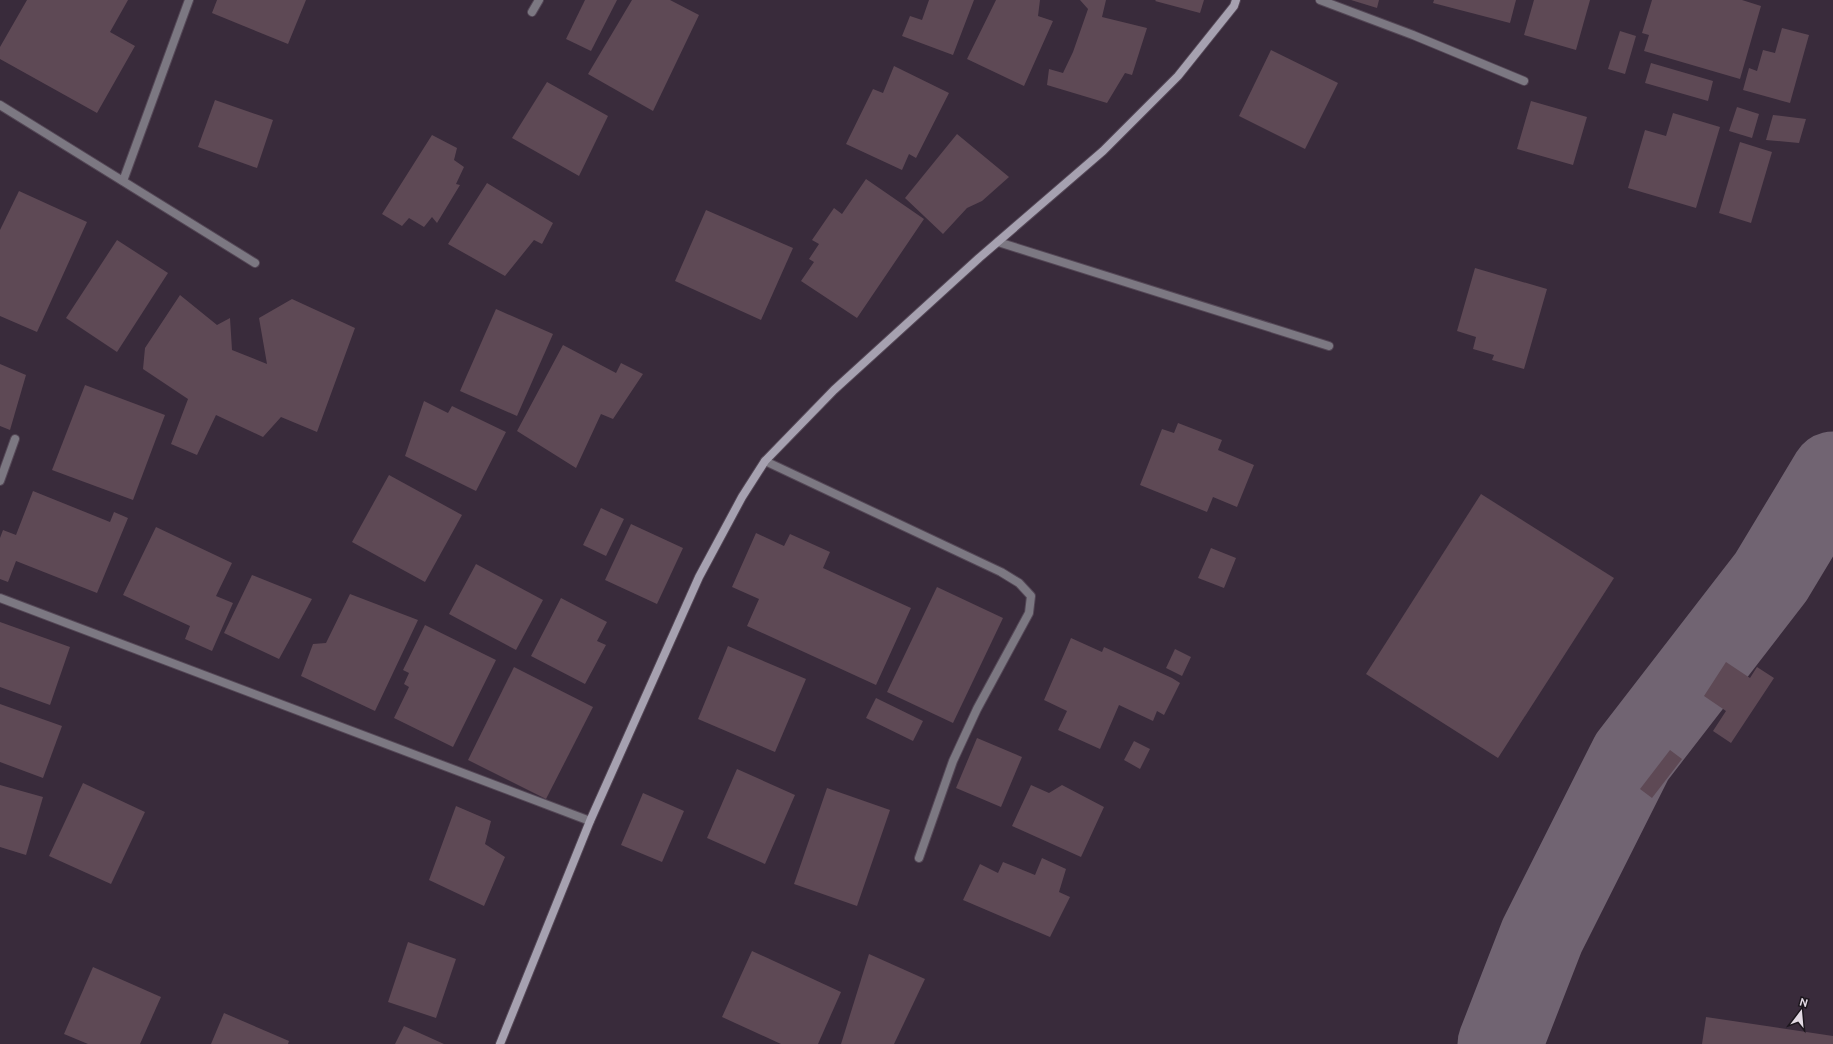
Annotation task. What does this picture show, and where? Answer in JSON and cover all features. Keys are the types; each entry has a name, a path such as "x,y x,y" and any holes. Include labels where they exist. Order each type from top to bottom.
{"main road":[{"path":"500,1044 590,821 699,577 742,497 766,462 834,390 998,242 1103,151 1178,76 1234,6 1236,0"}],"street":[{"path":"123,181 189,0"},
{"path":"532,12 539,0"},
{"path":"1320,0 1413,35 1524,81"},
{"path":"0,105 255,263"},
{"path":"998,242 1329,346"},
{"path":"0,481 15,439"},
{"path":"766,462 1001,572 1019,584 1031,596 1029,614 977,709 953,761 919,858"},
{"path":"0,598 590,821"}],"building":[{"path":"27,0 128,0 110,32 135,46 97,113 0,59 0,47"},
{"path":"217,0 306,0 288,44 212,13"},
{"path":"585,0 617,0 591,51 566,39"},
{"path":"632,0 670,0 699,15 653,111 588,74"},
{"path":"929,0 974,0 953,55 902,36 910,16 922,20"},
{"path":"996,0 1040,0 1038,16 1053,21 1024,86 967,59"},
{"path":"1080,0 1106,0 1102,17 1147,28 1132,75 1125,73 1107,103 1047,85 1049,69 1063,73 1073,52 1088,9"},
{"path":"1204,0 1200,13 1155,1"},
{"path":"1351,0 1379,0 1377,8"},
{"path":"1434,0 1516,0 1510,23 1433,3"},
{"path":"1534,0 1590,0 1576,50 1524,35"},
{"path":"1652,0 1742,0 1761,6 1740,79 1644,51 1649,35 1642,33"},
{"path":"1782,28 1809,35 1790,103 1743,90 1749,68 1757,71 1763,50 1775,53"},
{"path":"1620,31 1636,36 1625,74 1608,69"},
{"path":"1271,50 1338,83 1305,149 1239,116"},
{"path":"1651,63 1713,81 1708,101 1645,83"},
{"path":"894,66 949,93 916,158 909,154 902,170 846,144 873,89 883,93"},
{"path":"547,82 608,116 579,176 512,138"},
{"path":"215,100 273,120 257,168 198,147"},
{"path":"1531,101 1587,117 1573,165 1517,149"},
{"path":"1737,107 1759,114 1752,138 1729,131"},
{"path":"1673,113 1720,127 1696,208 1628,188 1645,130 1666,136"},
{"path":"1773,115 1806,119 1799,143 1766,140"},
{"path":"957,134 1009,177 982,201 967,208 943,234 905,198"},
{"path":"432,135 457,148 454,160 464,167 456,184 460,185 437,223 432,217 424,227 409,218 402,226 382,214"},
{"path":"1740,142 1772,152 1751,223 1719,213"},
{"path":"866,179 924,219 857,318 801,281 814,262 809,259 819,244 812,240 834,208 842,214"},
{"path":"487,183 553,223 542,244 534,240 505,276 448,244"},
{"path":"19,191 87,222 37,332 0,316 0,230"},
{"path":"706,210 793,248 761,320 675,281"},
{"path":"117,240 168,273 117,352 66,318"},
{"path":"1475,268 1547,289 1524,369 1492,360 1494,355 1473,349 1476,337 1457,331"},
{"path":"180,295 217,325 230,318 232,350 267,364 259,318 292,299 355,328 317,432 281,417 263,437 216,415 197,455 171,444 188,399 143,369 145,348"},
{"path":"496,309 553,334 517,416 460,391"},
{"path":"563,345 616,373 621,363 643,374 613,419 601,414 576,468 517,431"},
{"path":"0,364 26,375 10,430 0,426"},
{"path":"85,385 165,415 133,500 52,470"},
{"path":"424,401 448,413 452,406 506,432 476,491 405,456"},
{"path":"1178,423 1222,440 1218,450 1254,465 1237,507 1213,497 1207,512 1140,485 1162,429 1174,433"},
{"path":"389,475 462,515 425,582 352,542"},
{"path":"33,491 110,522 114,512 128,518 97,593 16,561 8,582 0,579 0,538 3,530 16,535"},
{"path":"1481,494 1614,578 1498,758 1366,674"},
{"path":"601,508 624,519 606,556 583,545"},
{"path":"631,524 683,548 657,604 605,580"},
{"path":"156,527 232,563 216,596 233,603 212,651 185,639 190,626 123,595"},
{"path":"756,533 784,546 790,534 830,552 823,568 911,608 876,685 747,626 759,599 732,587"},
{"path":"1211,548 1236,558 1224,588 1198,578"},
{"path":"476,564 543,600 516,650 449,614"},
{"path":"252,575 312,599 279,659 224,633"},
{"path":"937,587 1003,618 953,723 887,692"},
{"path":"350,594 418,620 375,711 301,676 313,644 326,643"},
{"path":"561,598 607,622 597,641 606,645 585,684 531,656"},
{"path":"0,622 70,647 50,705 0,687"},
{"path":"425,625 496,660 453,747 394,718 409,687 404,684 409,673 403,670"},
{"path":"1071,638 1102,652 1104,647 1180,683 1164,715 1157,711 1153,721 1119,705 1100,749 1058,730 1067,711 1044,700"},
{"path":"728,646 806,679 775,752 698,719"},
{"path":"1175,649 1191,657 1182,676 1166,668"},
{"path":"1726,662 1750,678 1757,667 1774,678 1731,743 1713,731 1726,711 1704,696"},
{"path":"514,667 593,707 546,799 468,760"},
{"path":"876,698 923,721 913,741 866,718"},
{"path":"0,704 62,726 43,778 0,762"},
{"path":"977,738 1022,757 1001,807 956,788"},
{"path":"1134,741 1150,749 1140,769 1124,760"},
{"path":"1670,750 1682,759 1652,798 1640,789"},
{"path":"737,769 795,795 765,864 707,838"},
{"path":"83,783 145,812 111,884 49,856"},
{"path":"0,785 43,797 26,855 0,847"},
{"path":"1031,785 1049,793 1062,785 1104,807 1081,857 1012,826"},
{"path":"827,788 890,810 857,906 794,884"},
{"path":"643,793 684,811 662,862 621,845"},
{"path":"456,806 491,821 485,844 505,857 484,906 429,880"},
{"path":"1042,858 1066,869 1059,892 1070,897 1050,937 963,900 980,864 998,873 1003,862 1035,875"},
{"path":"408,942 456,959 436,1018 388,1002"},
{"path":"752,951 841,992 818,1044 781,1044 722,1017"},
{"path":"869,954 925,979 894,1044 841,1044"},
{"path":"93,967 161,997 140,1044 88,1044 64,1034"},
{"path":"224,1013 289,1041 288,1044 211,1044"},
{"path":"1706,1017 1833,1036 1833,1044 1702,1044"},
{"path":"404,1026 444,1044 395,1044"}],"taxiway":[{"path":"1500,1044 1542,936 1632,757 1771,577 1833,474"}]}
